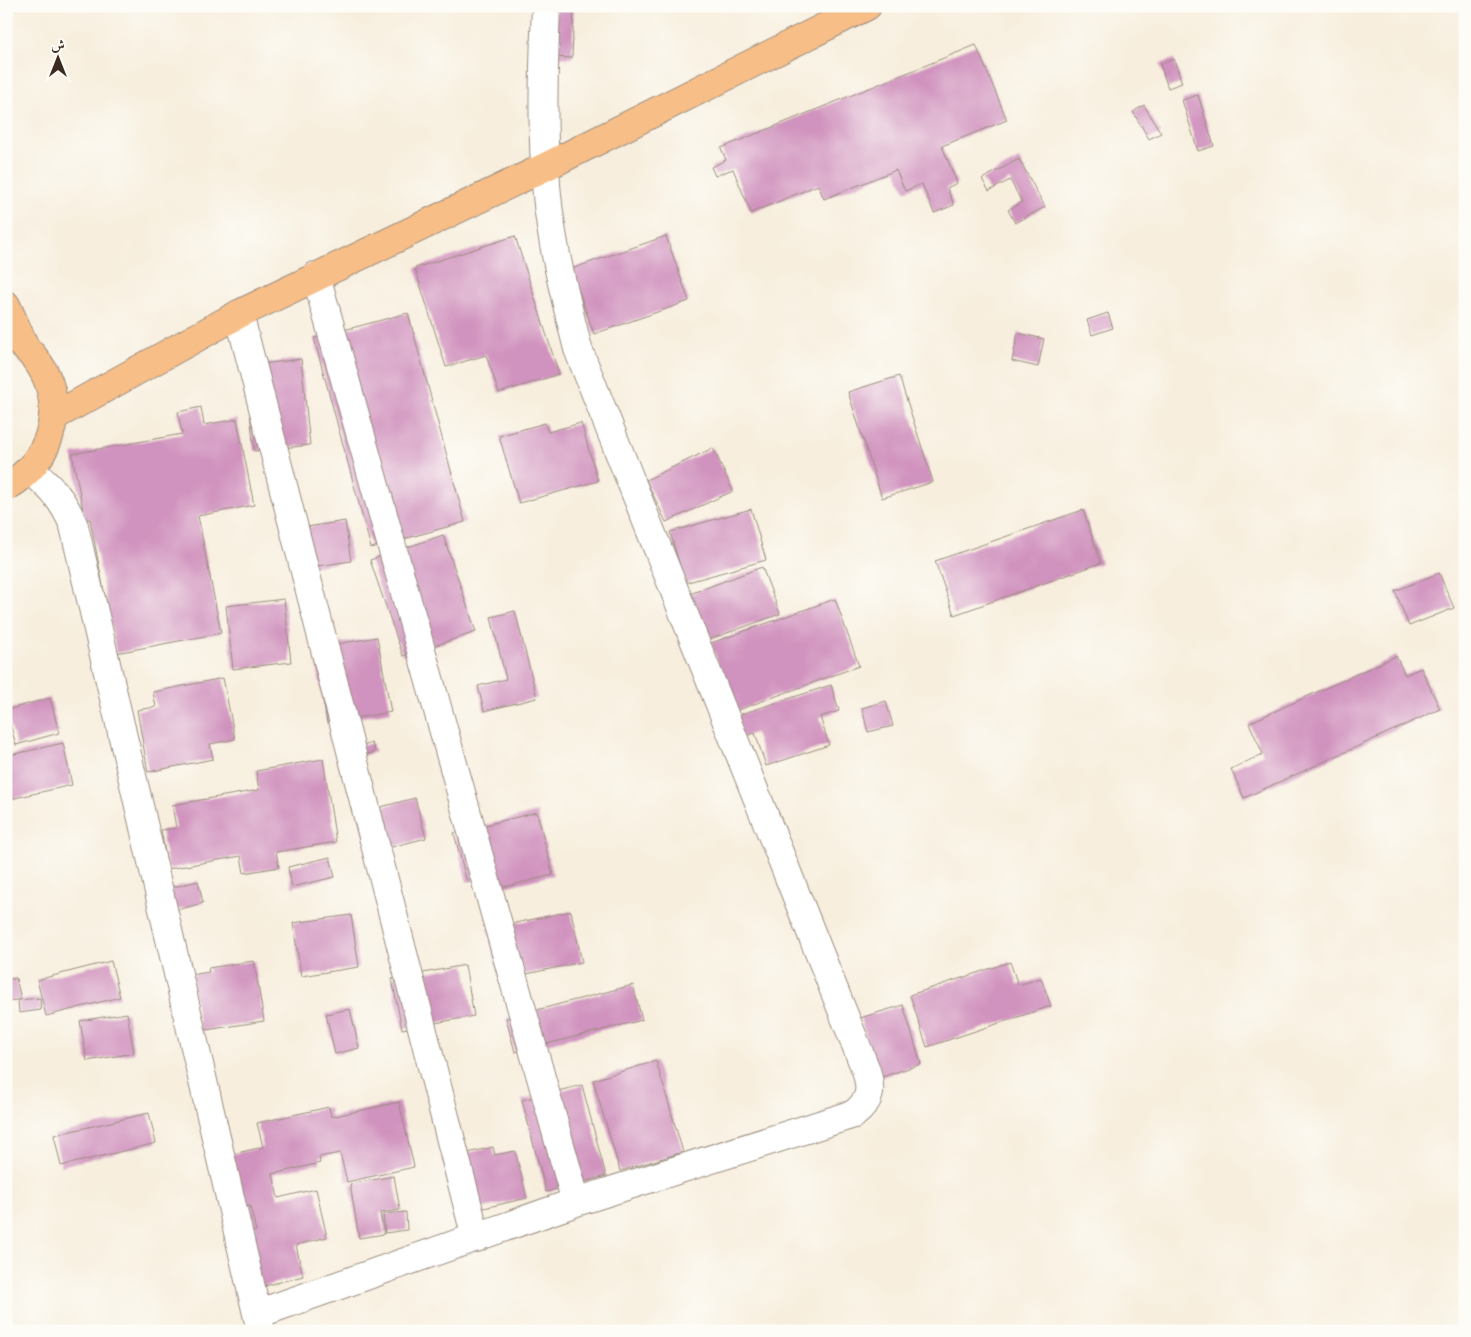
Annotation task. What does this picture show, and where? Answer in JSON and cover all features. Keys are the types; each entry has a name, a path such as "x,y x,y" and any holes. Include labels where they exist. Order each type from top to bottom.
{"main road":[{"path":"53,417 239,314 544,167 867,6"},
{"path":"6,306 16,341 38,362 47,379 52,397 53,417 50,436 42,454 16,482 6,487"}],"street":[{"path":"30,469 52,489 66,507 74,526 259,1323 476,1238 576,1202 854,1114 864,1105 870,1094 870,1082 578,349 564,294 552,230 544,167 544,46 546,6"},
{"path":"316,276 576,1202"},
{"path":"239,314 476,1238"}],"building":[{"path":"556,6 574,6 572,58 554,57"},
{"path":"976,45 1007,120 942,146 957,183 947,188 954,205 934,213 922,184 905,191 896,170 824,199 818,185 751,213 733,169 715,176 711,167 726,160 721,148"},
{"path":"1174,59 1182,83 1168,88 1160,64"},
{"path":"1198,95 1214,146 1198,151 1182,100"},
{"path":"1144,105 1161,133 1149,139 1133,112"},
{"path":"1019,159 1045,207 1015,223 1008,210 1022,202 1010,180 989,191 982,179"},
{"path":"515,236 559,374 499,393 486,355 446,367 415,268"},
{"path":"666,236 689,301 594,334 571,269"},
{"path":"408,313 465,522 371,548 314,338"},
{"path":"1108,313 1113,328 1092,335 1087,320"},
{"path":"1018,333 1044,339 1038,367 1012,361"},
{"path":"301,359 310,445 254,451 245,366"},
{"path":"899,376 933,482 882,498 848,392"},
{"path":"201,407 204,425 237,419 254,505 198,516 221,633 116,653 90,519 85,520 72,454 182,434 178,412"},
{"path":"545,423 548,432 581,423 598,481 519,503 499,436"},
{"path":"713,448 733,491 666,522 646,480"},
{"path":"751,509 766,560 685,583 670,532"},
{"path":"1083,510 1101,563 954,615 935,561"},
{"path":"345,521 351,561 310,567 288,530"},
{"path":"443,535 476,632 403,656 370,560"},
{"path":"762,567 780,614 705,641 687,595"},
{"path":"1439,573 1454,608 1409,626 1395,591"},
{"path":"284,599 291,662 233,669 226,606"},
{"path":"835,599 859,666 735,711 711,643"},
{"path":"515,611 537,698 484,711 478,686 506,679 491,617"},
{"path":"377,637 391,712 327,723 314,648"},
{"path":"1396,656 1405,675 1421,668 1440,709 1244,798 1231,769 1263,754 1249,723"},
{"path":"223,678 235,739 210,744 213,759 148,772 137,710 156,707 153,692"},
{"path":"831,685 839,711 820,717 829,745 766,766 755,733 738,738 732,717"},
{"path":"50,698 59,733 16,745 6,710"},
{"path":"886,701 893,726 868,732 862,708"},
{"path":"63,743 72,785 6,800 6,756"},
{"path":"372,743 375,752 352,759 349,750"},
{"path":"323,759 336,842 276,852 279,867 244,873 241,856 168,869 161,830 176,828 172,805 259,790 256,771"},
{"path":"415,798 426,838 369,853 358,813"},
{"path":"537,812 553,875 488,891 485,877 467,882 454,833"},
{"path":"330,857 335,877 292,887 288,867"},
{"path":"198,881 203,903 172,911 166,889"},
{"path":"571,911 582,962 499,980 488,929"},
{"path":"351,915 359,967 301,976 293,923"},
{"path":"111,961 120,997 46,1016 37,980"},
{"path":"254,961 264,1021 200,1031 191,975 209,972 208,968"},
{"path":"1010,962 1018,985 1041,978 1051,1006 927,1047 910,995"},
{"path":"465,965 474,1016 402,1029 392,979"},
{"path":"16,978 21,999 6,1002 6,980"},
{"path":"633,985 642,1020 515,1052 506,1018"},
{"path":"40,998 41,1010 19,1013 18,1000"},
{"path":"903,1005 921,1064 879,1078 860,1018"},
{"path":"350,1009 359,1048 335,1054 326,1014"},
{"path":"127,1013 134,1053 87,1061 80,1021"},
{"path":"656,1061 683,1152 620,1171 593,1080"},
{"path":"582,1085 606,1176 546,1192 522,1100"},
{"path":"399,1102 414,1167 347,1182 340,1153 319,1157 320,1163 273,1174 278,1198 316,1189 327,1237 296,1245 303,1276 257,1288 244,1234 256,1231 250,1206 236,1209 224,1156 263,1147 257,1123 329,1107 331,1117"},
{"path":"149,1113 156,1143 61,1166 54,1135"},
{"path":"493,1147 495,1155 515,1151 527,1198 480,1209 475,1186 450,1192 442,1159"},
{"path":"394,1176 400,1210 380,1213 384,1234 359,1238 350,1184"},
{"path":"406,1212 407,1230 385,1233 383,1214"}]}
